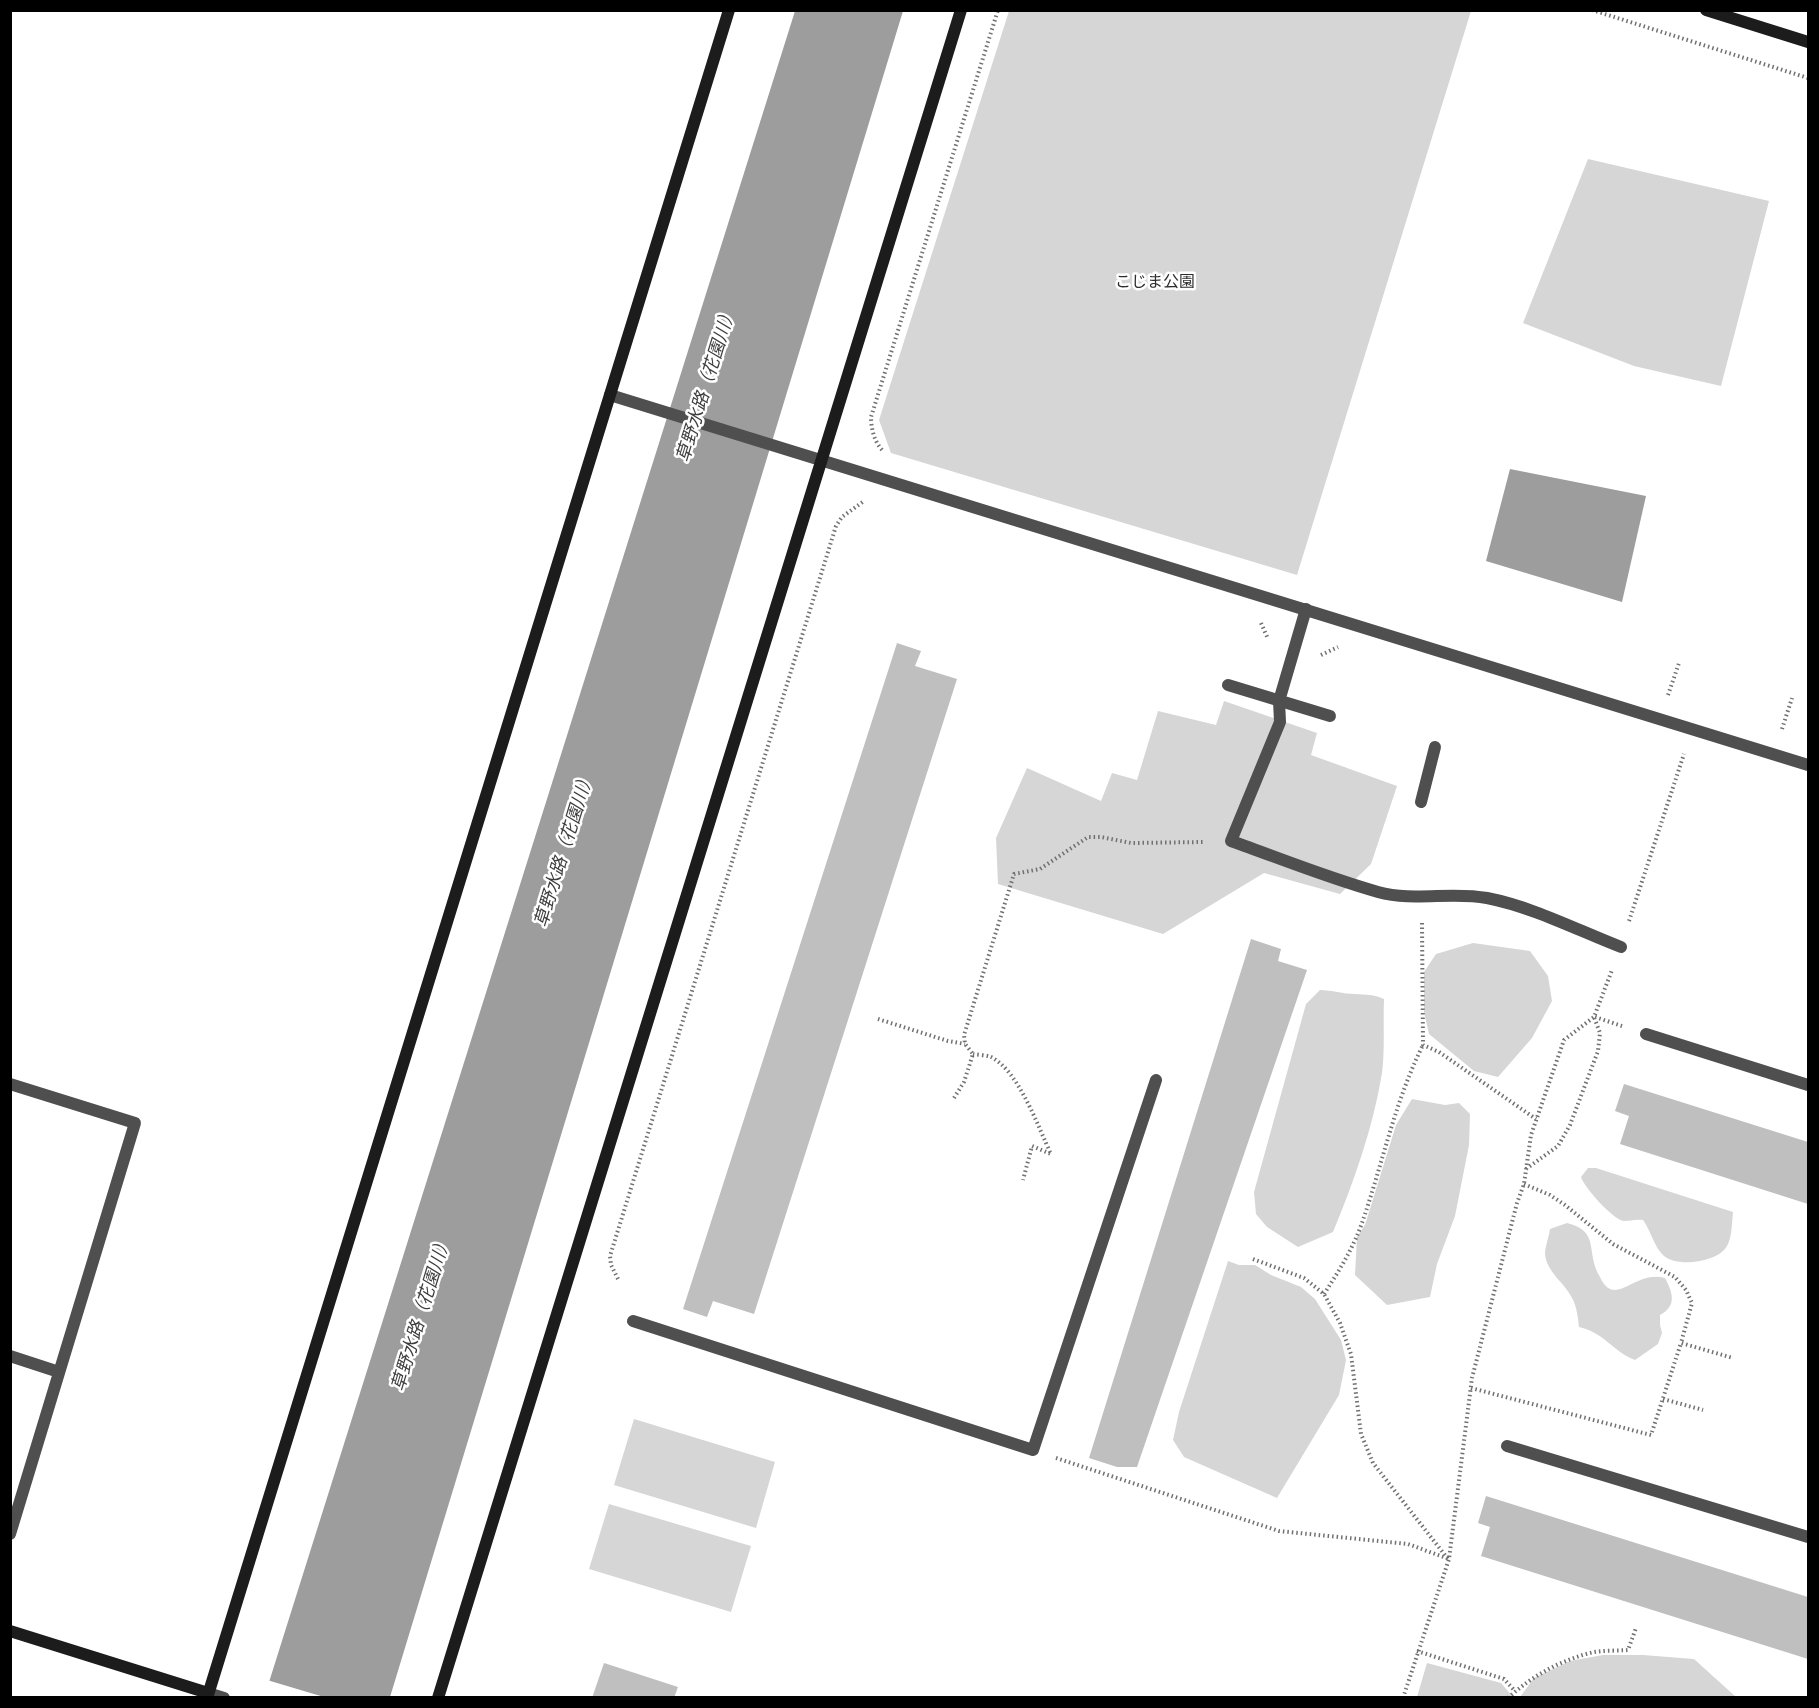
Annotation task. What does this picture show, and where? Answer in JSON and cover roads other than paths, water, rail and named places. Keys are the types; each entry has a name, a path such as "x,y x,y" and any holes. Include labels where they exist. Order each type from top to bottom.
{"street":[{"path":"208,1695 729,10"},
{"path":"438,1698 960,10"},
{"path":"1706,10 1809,42"},
{"path":"610,395 1809,765"},
{"path":"1306,609 1280,701 1280,722 1231,841 1380,893 1422,898 1461,895 1513,905 1621,947"},
{"path":"1228,685 1330,716"},
{"path":"1421,802 1436,747"},
{"path":"1646,1034 1809,1086"},
{"path":"633,1322 1033,1450 1156,1080"},
{"path":"10,1084 135,1123 10,1534"},
{"path":"10,1356 59,1372"},
{"path":"1507,1446 1809,1538"},
{"path":"10,1631 208,1695 224,1698"}],"water":[{"name":"草野水路（花園川）","path":"795,11 903,11 390,1697 264,1698"},
{"path":"1510,469 1646,496 1622,602 1486,561"}],"park label":[{"name":"こじま公園","path":"1155,282"}]}
